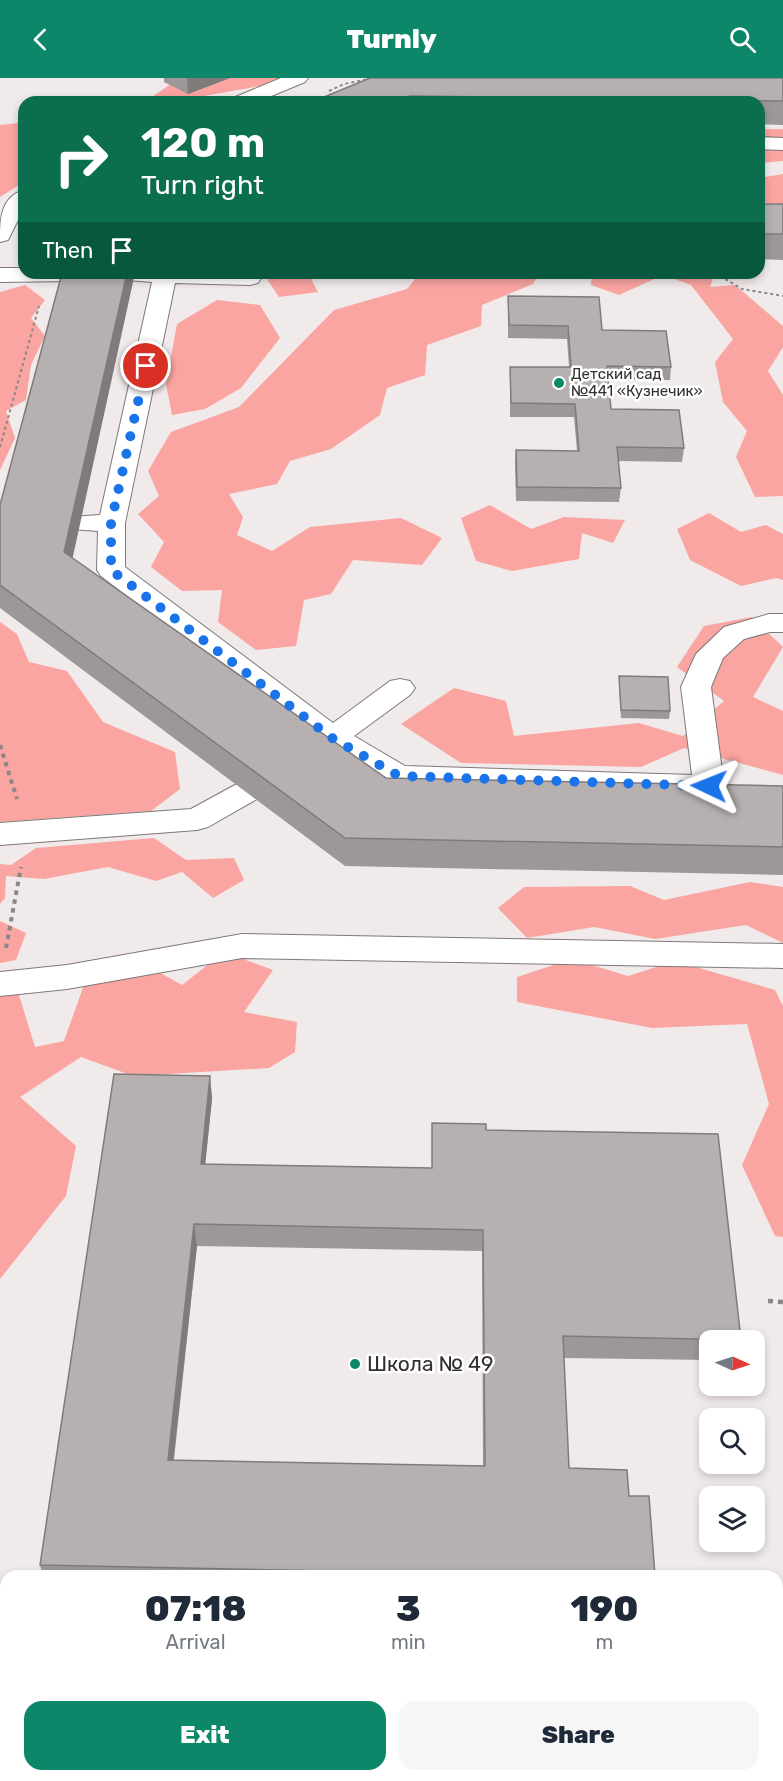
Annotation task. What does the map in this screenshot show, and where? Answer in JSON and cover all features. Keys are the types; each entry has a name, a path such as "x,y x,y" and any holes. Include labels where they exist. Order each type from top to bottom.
{"street":[{"path":"272,96 298,78"},
{"path":"765,143 783,144"},
{"path":"0,235 14,205 18,202"},
{"path":"0,275 18,275"},
{"path":"164,279 111,523 111,570 322,745 399,776 709,786 696,687 710,654 734,633 769,622 783,623"},
{"path":"80,523 111,523"},
{"path":"322,745 400,688"},
{"path":"14,833 197,819 246,792"},
{"path":"2,971 67,976 242,946 783,956"}],"path":[{"path":"324,93 344,84 374,78"},
{"path":"0,447 46,279"},
{"path":"726,279 742,289 783,296"},
{"path":"0,745 14,833 2,971"},
{"path":"768,1301 783,1302"}],"shaded area":[{"path":"184,78 286,78 283,82 204,96 153,96 176,80"},
{"path":"18,123 18,186 0,197 0,125"},
{"path":"765,129 783,129 783,161 765,162"},
{"path":"783,174 783,209 765,202 765,177"},
{"path":"267,279 311,279 318,292 279,297"},
{"path":"415,279 536,279 533,284 482,305 481,326 427,345 425,375 387,388 380,415 331,449 290,461 277,484 229,494 243,517 237,535 272,551 310,527 401,518 442,538 422,565 353,560 331,594 304,600 296,646 256,650 218,622 222,590 182,591 151,567 164,542 138,514 159,496 148,471 171,432 239,407 334,310 407,289"},
{"path":"592,279 654,279 619,295 591,285"},
{"path":"674,279 713,279 710,287 735,285 783,326 783,347 768,371 783,395 783,496 755,497 736,457 747,431 723,402 715,362 733,339 691,285"},
{"path":"25,285 45,300 31,318 45,336 31,365 26,400 6,411 15,438 0,470 0,292"},
{"path":"217,300 260,305 280,338 241,388 205,409 172,415 166,384 177,324"},
{"path":"490,505 531,529 564,517 625,520 613,543 582,533 579,559 512,571 476,561 461,518"},
{"path":"709,513 741,532 766,525 783,534 783,580 776,578 741,586 690,560 677,529"},
{"path":"752,617 783,647 753,697 783,711 783,775 684,748 641,767 461,763 401,724 454,688 506,701 514,736 639,723 683,736 724,701 677,667 704,626"},
{"path":"0,622 17,634 29,662 67,671 103,722 175,752 180,789 151,811 0,822"},
{"path":"154,838 186,860 234,858 244,880 213,898 182,872 156,881 108,867 44,879 6,876 5,898 0,904 0,864 11,865 36,848"},
{"path":"750,882 783,887 783,943 746,925 655,939 594,927 527,938 498,908 524,887 630,886 664,900"},
{"path":"0,921 26,933 16,960 0,963"},
{"path":"224,952 273,970 244,1012 297,1022 295,1052 269,1068 133,1076 81,1057 20,1097 76,1146 66,1196 0,1279 0,994 19,995 35,1047 64,1041 85,982 148,966 182,985"},
{"path":"572,959 628,976 675,961 775,990 783,1006 783,1237 775,1236 742,1165 769,1104 747,1024 652,1028 517,1002 517,977"}],"building":[{"path":"370,78 783,78 783,101 765,101 765,96 326,96"},
{"path":"765,204 783,204 783,234 765,234"},
{"path":"60,279 126,279 64,552 386,778 783,786 783,847 345,838 0,585 0,505"},
{"path":"508,296 599,297 602,330 666,331 671,367 607,366 611,409 679,410 684,448 617,447 621,488 517,487 516,450 579,451 575,404 511,403 510,367 571,367 568,326 509,325"},
{"path":"619,676 668,677 670,711 621,710"},
{"path":"114,1074 210,1076 201,1164 432,1168 432,1123 486,1124 486,1130 718,1134 740,1330 699,1330 699,1339 563,1336 569,1468 627,1470 629,1496 649,1496 655,1570 281,1570 40,1565","holes":["194,1224 483,1230 485,1466 168,1460"]}],"place":[{"name":"Детский сад №441 «Кузнечик»","path":"559,383"},
{"name":"Школа № 49","path":"355,1364"}],"route":[{"path":"146,366 111,523 111,570 332,738 399,776 709,786"}]}
